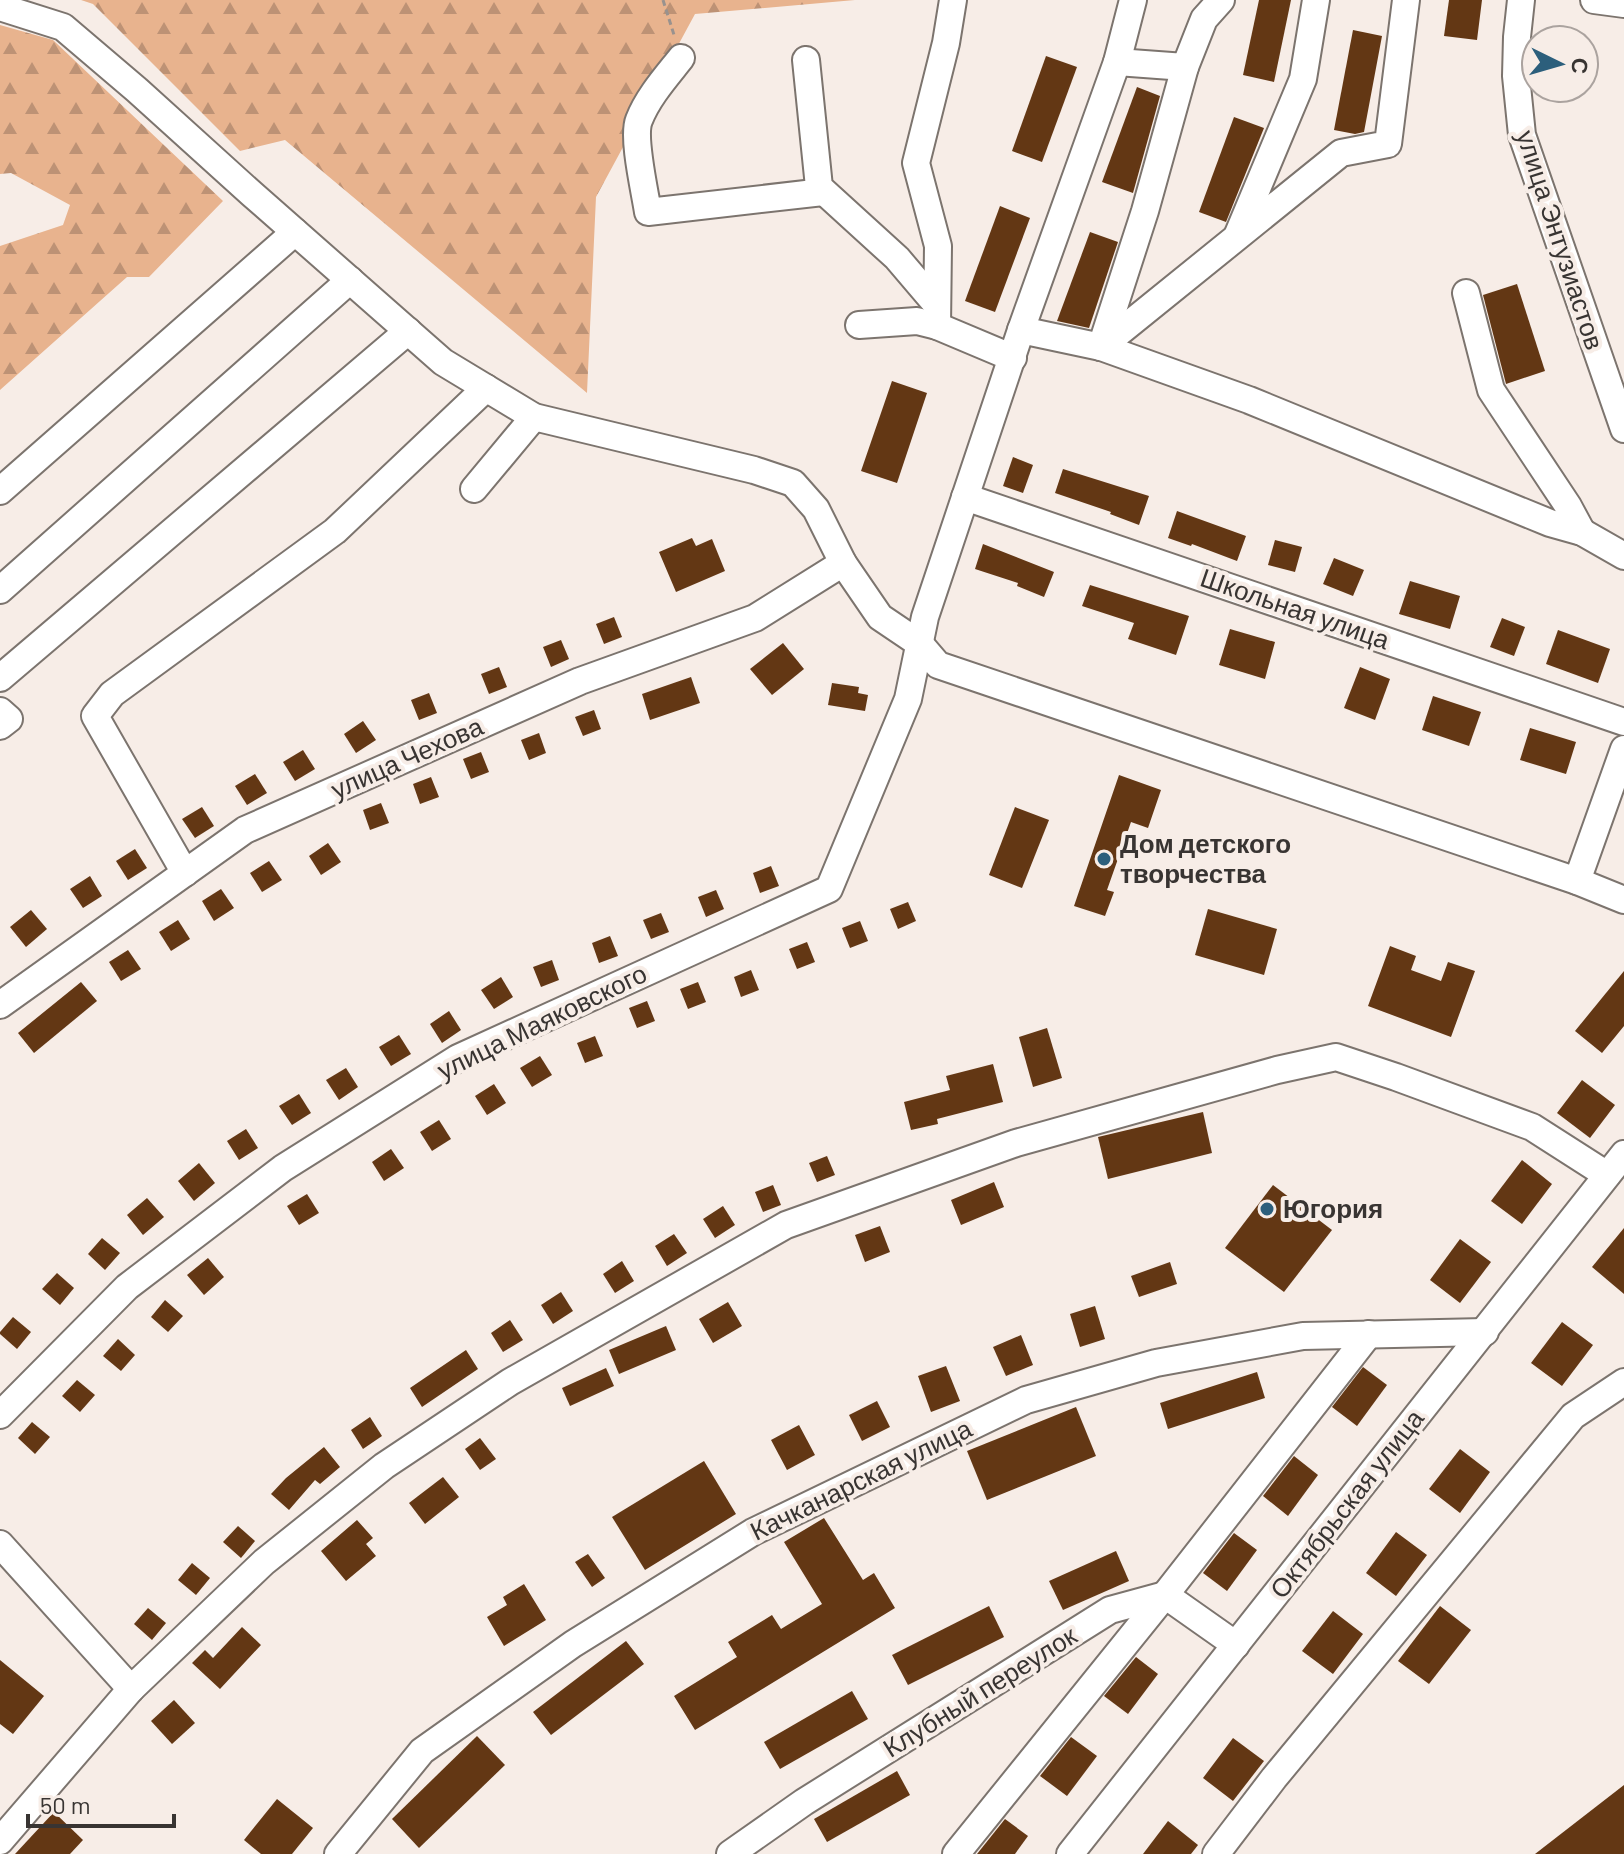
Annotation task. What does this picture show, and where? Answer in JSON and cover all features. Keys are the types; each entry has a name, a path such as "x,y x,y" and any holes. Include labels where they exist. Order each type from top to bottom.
{"street":[{"path":"937,316 938,246 916,163 946,43 953,0"},
{"name":"улица Маяковского","path":"0,1415 127,1287 283,1168 458,1058 829,889 908,699 925,617 1021,330 1117,62 1133,0"},
{"path":"1101,347 1145,211 1185,67 1204,19 1221,0"},
{"path":"1235,240 1303,79 1316,0"},
{"path":"1101,347 1341,153 1388,144 1406,0"},
{"name":"улица Энтузиастов","path":"1521,0 1516,76 1522,135 1624,429"},
{"path":"1594,0 1624,4"},
{"path":"0,7 63,27 443,362 534,417 754,470 793,483 816,509 843,563 880,617 920,644 938,665 1577,881 1624,900"},
{"path":"681,58 638,122 648,212 823,192"},
{"path":"806,60 819,187 897,258 937,316 1013,358"},
{"path":"1117,62 1185,67"},
{"path":"0,491 295,232"},
{"path":"0,590 350,280"},
{"path":"1466,293 1491,390 1582,532"},
{"path":"859,325 917,321 937,316"},
{"path":"1021,330 1101,347 1249,400 1550,523 1582,532 1624,556"},
{"path":"0,678 408,331"},
{"path":"185,873 95,716 112,694 335,531 486,388"},
{"path":"474,489 534,417"},
{"name":"Школьная улица","path":"965,497 1624,722"},
{"name":"улица Чехова","path":"0,1005 245,830 580,681 755,618 843,563"},
{"path":"0,711 9,719 0,726"},
{"path":"1577,881 1624,749"},
{"path":"0,1841 131,1689 264,1562 384,1466 510,1382 786,1225 1016,1143 1277,1070 1336,1057 1532,1127 1607,1175"},
{"name":"Октябрьская улица","path":"1070,1854 1624,1154"},
{"name":"Качканарская улица","path":"347,1850 422,1751 573,1644 753,1532 1026,1400 1156,1363 1303,1336 1485,1332"},
{"path":"956,1854 1165,1595 1369,1334"},
{"path":"1216,1854 1274,1778 1573,1416 1624,1382"},
{"path":"0,1544 131,1689"},
{"path":"1165,1595 1236,1645"},
{"name":"Клубный переулок","path":"730,1854 804,1802 1110,1610 1165,1595"}],"path":[{"path":"663,0 681,58"}],"green space":[{"path":"81,0 855,0 695,14 596,197 587,393 285,140 240,151 93,4"},
{"path":"0,25 53,40 223,201 149,277 127,277 0,390 0,246 63,225 70,205 11,173 0,174"}],"building":[{"path":"1259,0 1291,0 1274,82 1243,75"},
{"path":"1449,0 1482,0 1477,40 1444,36"},
{"path":"1353,30 1382,36 1364,132 1355,134 1334,130"},
{"path":"1046,56 1077,67 1042,162 1012,151"},
{"path":"1137,87 1160,96 1133,193 1102,182"},
{"path":"1234,117 1264,128 1226,222 1199,212"},
{"path":"1000,206 1030,218 995,312 965,301"},
{"path":"1090,232 1118,242 1089,328 1057,321"},
{"path":"1517,284 1545,371 1506,384 1483,295"},
{"path":"892,381 927,393 897,483 861,471"},
{"path":"1013,457 1033,465 1023,493 1003,486"},
{"path":"1063,469 1149,496 1139,525 1055,493"},
{"path":"1177,511 1246,536 1237,561 1168,538"},
{"path":"692,538 696,546 712,539 725,571 676,592 659,552"},
{"path":"1275,540 1302,547 1295,572 1268,565"},
{"path":"983,544 1054,572 1044,597 1017,586 1018,583 975,569"},
{"path":"1334,558 1364,570 1353,596 1323,584"},
{"path":"1410,581 1460,596 1450,629 1399,614"},
{"path":"1090,585 1189,616 1176,655 1128,639 1134,623 1082,606"},
{"path":"614,617 622,637 604,644 596,624"},
{"path":"1502,618 1525,627 1514,656 1490,647"},
{"path":"1230,629 1275,642 1265,679 1219,665"},
{"path":"1558,630 1610,649 1598,683 1546,664"},
{"path":"561,640 569,659 551,667 543,647"},
{"path":"783,643 804,669 772,695 750,669"},
{"path":"499,667 507,687 489,694 481,674"},
{"path":"1360,667 1390,679 1375,720 1344,708"},
{"path":"691,677 700,703 650,720 642,694"},
{"path":"832,683 859,687 858,693 868,695 865,711 828,705"},
{"path":"429,693 437,713 419,720 411,700"},
{"path":"1433,696 1481,712 1469,746 1422,730"},
{"path":"594,710 601,729 583,736 575,717"},
{"path":"363,721 376,740 356,753 344,734"},
{"path":"1530,728 1576,742 1566,774 1520,760"},
{"path":"539,733 546,753 529,760 521,740"},
{"path":"303,750 315,769 295,781 283,762"},
{"path":"481,752 489,772 471,779 463,759"},
{"path":"255,774 267,793 247,805 235,786"},
{"name":"Дом детского творчества","path":"1119,775 1161,790 1148,828 1131,822 1107,890 1114,892 1105,916 1074,906"},
{"path":"431,777 439,797 420,804 413,784"},
{"path":"381,803 389,823 370,830 363,810"},
{"path":"202,807 214,826 195,838 182,819"},
{"path":"1015,807 1049,820 1022,888 989,875"},
{"path":"328,843 341,862 321,875 309,856"},
{"path":"135,849 147,868 128,880 116,861"},
{"path":"269,861 282,880 262,892 250,873"},
{"path":"771,866 779,886 760,893 753,873"},
{"path":"90,876 102,896 83,908 70,889"},
{"path":"221,889 234,908 214,921 202,901"},
{"path":"716,890 724,909 706,917 698,897"},
{"path":"908,902 916,921 898,929 890,909"},
{"path":"1208,909 1277,929 1264,975 1195,955"},
{"path":"31,910 47,929 26,947 10,927"},
{"path":"661,913 669,932 651,939 643,920"},
{"path":"178,920 190,939 171,951 159,932"},
{"path":"860,921 868,941 850,948 842,928"},
{"path":"610,936 618,956 599,963 592,943"},
{"path":"807,942 815,962 797,969 789,949"},
{"path":"1390,946 1416,956 1411,970 1441,981 1448,962 1475,971 1451,1037 1368,1006"},
{"path":"128,950 141,969 121,981 109,962"},
{"path":"552,960 559,980 541,987 533,967"},
{"path":"751,970 759,990 741,997 734,977"},
{"path":"1624,971 1624,1026 1602,1053 1575,1031"},
{"path":"501,977 513,997 494,1009 481,990"},
{"path":"81,982 97,1001 34,1053 18,1033"},
{"path":"698,982 706,1002 688,1009 680,989"},
{"path":"647,1001 655,1021 637,1028 629,1008"},
{"path":"449,1011 461,1030 442,1043 430,1024"},
{"path":"1047,1028 1062,1078 1033,1087 1019,1037"},
{"path":"399,1035 411,1054 391,1066 379,1047"},
{"path":"595,1036 603,1056 585,1063 577,1043"},
{"path":"540,1056 552,1075 532,1087 520,1068"},
{"path":"993,1064 1003,1102 937,1119 938,1124 911,1130 904,1102 950,1090 946,1076"},
{"path":"346,1068 358,1087 339,1100 326,1080"},
{"path":"1582,1080 1615,1105 1590,1138 1557,1113"},
{"path":"494,1084 506,1103 487,1115 475,1096"},
{"path":"299,1094 311,1113 292,1125 279,1106"},
{"path":"1203,1112 1212,1153 1108,1179 1098,1137"},
{"path":"439,1120 451,1139 432,1151 420,1132"},
{"path":"246,1129 258,1148 239,1160 227,1141"},
{"path":"391,1149 404,1168 384,1181 372,1162"},
{"path":"827,1156 835,1175 817,1182 809,1163"},
{"path":"1522,1160 1552,1184 1522,1224 1491,1201"},
{"path":"199,1163 215,1183 194,1201 178,1181"},
{"path":"994,1182 1004,1207 961,1225 951,1200"},
{"path":"773,1185 781,1205 763,1212 755,1192"},
{"path":"1273,1185 1332,1230 1284,1292 1225,1248"},
{"path":"307,1194 319,1213 299,1225 287,1206"},
{"path":"147,1198 164,1217 143,1235 127,1215"},
{"path":"723,1206 735,1225 715,1238 703,1219"},
{"path":"880,1226 890,1252 865,1262 855,1235"},
{"path":"1624,1228 1624,1294 1592,1267"},
{"path":"674,1234 687,1253 667,1266 655,1246"},
{"path":"102,1238 120,1253 105,1270 88,1254"},
{"path":"1460,1239 1491,1262 1460,1303 1430,1280"},
{"path":"208,1258 224,1277 204,1295 187,1275"},
{"path":"622,1261 634,1281 615,1293 603,1274"},
{"path":"1170,1262 1177,1284 1139,1297 1131,1276"},
{"path":"57,1273 74,1288 60,1305 42,1289"},
{"path":"561,1292 573,1311 553,1324 541,1305"},
{"path":"165,1300 183,1316 168,1332 151,1317"},
{"path":"728,1302 742,1326 713,1343 699,1319"},
{"path":"1095,1306 1105,1339 1080,1347 1070,1314"},
{"path":"13,1317 31,1332 17,1349 0,1334"},
{"path":"510,1320 523,1340 503,1352 491,1333"},
{"path":"1562,1322 1593,1345 1562,1386 1531,1363"},
{"path":"666,1326 676,1350 619,1374 609,1350"},
{"path":"1021,1335 1033,1365 1006,1376 993,1347"},
{"path":"118,1339 135,1355 121,1371 103,1356"},
{"path":"466,1350 478,1369 422,1407 410,1388"},
{"path":"946,1366 960,1401 931,1412 918,1376"},
{"path":"1363,1367 1387,1385 1357,1426 1332,1407"},
{"path":"606,1368 614,1386 570,1406 562,1388"},
{"path":"1257,1372 1265,1398 1168,1429 1160,1403"},
{"path":"77,1380 95,1395 80,1412 62,1396"},
{"path":"877,1401 890,1427 862,1441 849,1415"},
{"path":"1076,1407 1096,1456 987,1500 967,1451"},
{"path":"370,1417 382,1436 363,1449 351,1430"},
{"path":"32,1422 50,1437 35,1454 18,1438"},
{"path":"799,1425 815,1455 787,1470 771,1440"},
{"path":"480,1438 496,1459 480,1470 465,1449"},
{"path":"324,1447 340,1467 320,1484 315,1480 289,1510 271,1494"},
{"path":"1460,1449 1490,1472 1460,1513 1429,1489"},
{"path":"1294,1456 1318,1475 1288,1516 1263,1496"},
{"path":"704,1461 736,1514 645,1570 612,1517"},
{"path":"443,1477 459,1497 425,1524 409,1503"},
{"path":"824,1518 863,1580 874,1573 895,1608 695,1730 674,1696 737,1657 728,1642 772,1615 781,1629 822,1604 784,1542"},
{"path":"357,1520 373,1538 366,1544 376,1556 346,1581 321,1551"},
{"path":"238,1526 255,1541 241,1558 223,1542"},
{"path":"1396,1532 1427,1555 1396,1596 1366,1573"},
{"path":"1234,1533 1257,1550 1227,1591 1203,1573"},
{"path":"1116,1551 1129,1581 1063,1610 1049,1581"},
{"path":"588,1554 605,1578 592,1587 575,1562"},
{"path":"192,1563 210,1578 196,1595 178,1580"},
{"path":"524,1584 546,1620 504,1646 487,1617 507,1605 503,1597"},
{"path":"989,1606 1004,1637 908,1685 892,1655"},
{"path":"1440,1606 1471,1630 1429,1684 1398,1661"},
{"path":"148,1608 166,1623 152,1640 134,1624"},
{"path":"1333,1611 1363,1634 1333,1674 1302,1651"},
{"path":"242,1627 261,1645 220,1689 192,1663 205,1650 213,1658"},
{"path":"626,1641 644,1664 551,1735 533,1712"},
{"path":"1136,1657 1158,1674 1128,1714 1104,1696"},
{"path":"0,1660 44,1696 13,1734 0,1724"},
{"path":"852,1691 868,1719 780,1769 764,1742"},
{"path":"174,1700 195,1723 172,1744 151,1721"},
{"path":"477,1736 505,1765 419,1848 392,1819"},
{"path":"1071,1737 1097,1756 1067,1796 1040,1776"},
{"path":"1233,1738 1264,1761 1233,1801 1203,1778"},
{"path":"897,1771 910,1795 827,1842 814,1819"},
{"path":"1624,1785 1624,1854 1535,1854"},
{"path":"277,1799 313,1828 292,1854 261,1854 244,1840"},
{"path":"54,1812 83,1840 70,1854 15,1854"},
{"path":"1005,1819 1028,1836 1015,1854 977,1854"},
{"path":"1168,1821 1198,1845 1191,1854 1143,1854"}],"place":[{"name":"Дом детского творчества","path":"1104,859"},
{"name":"Югория","path":"1267,1209"}]}
